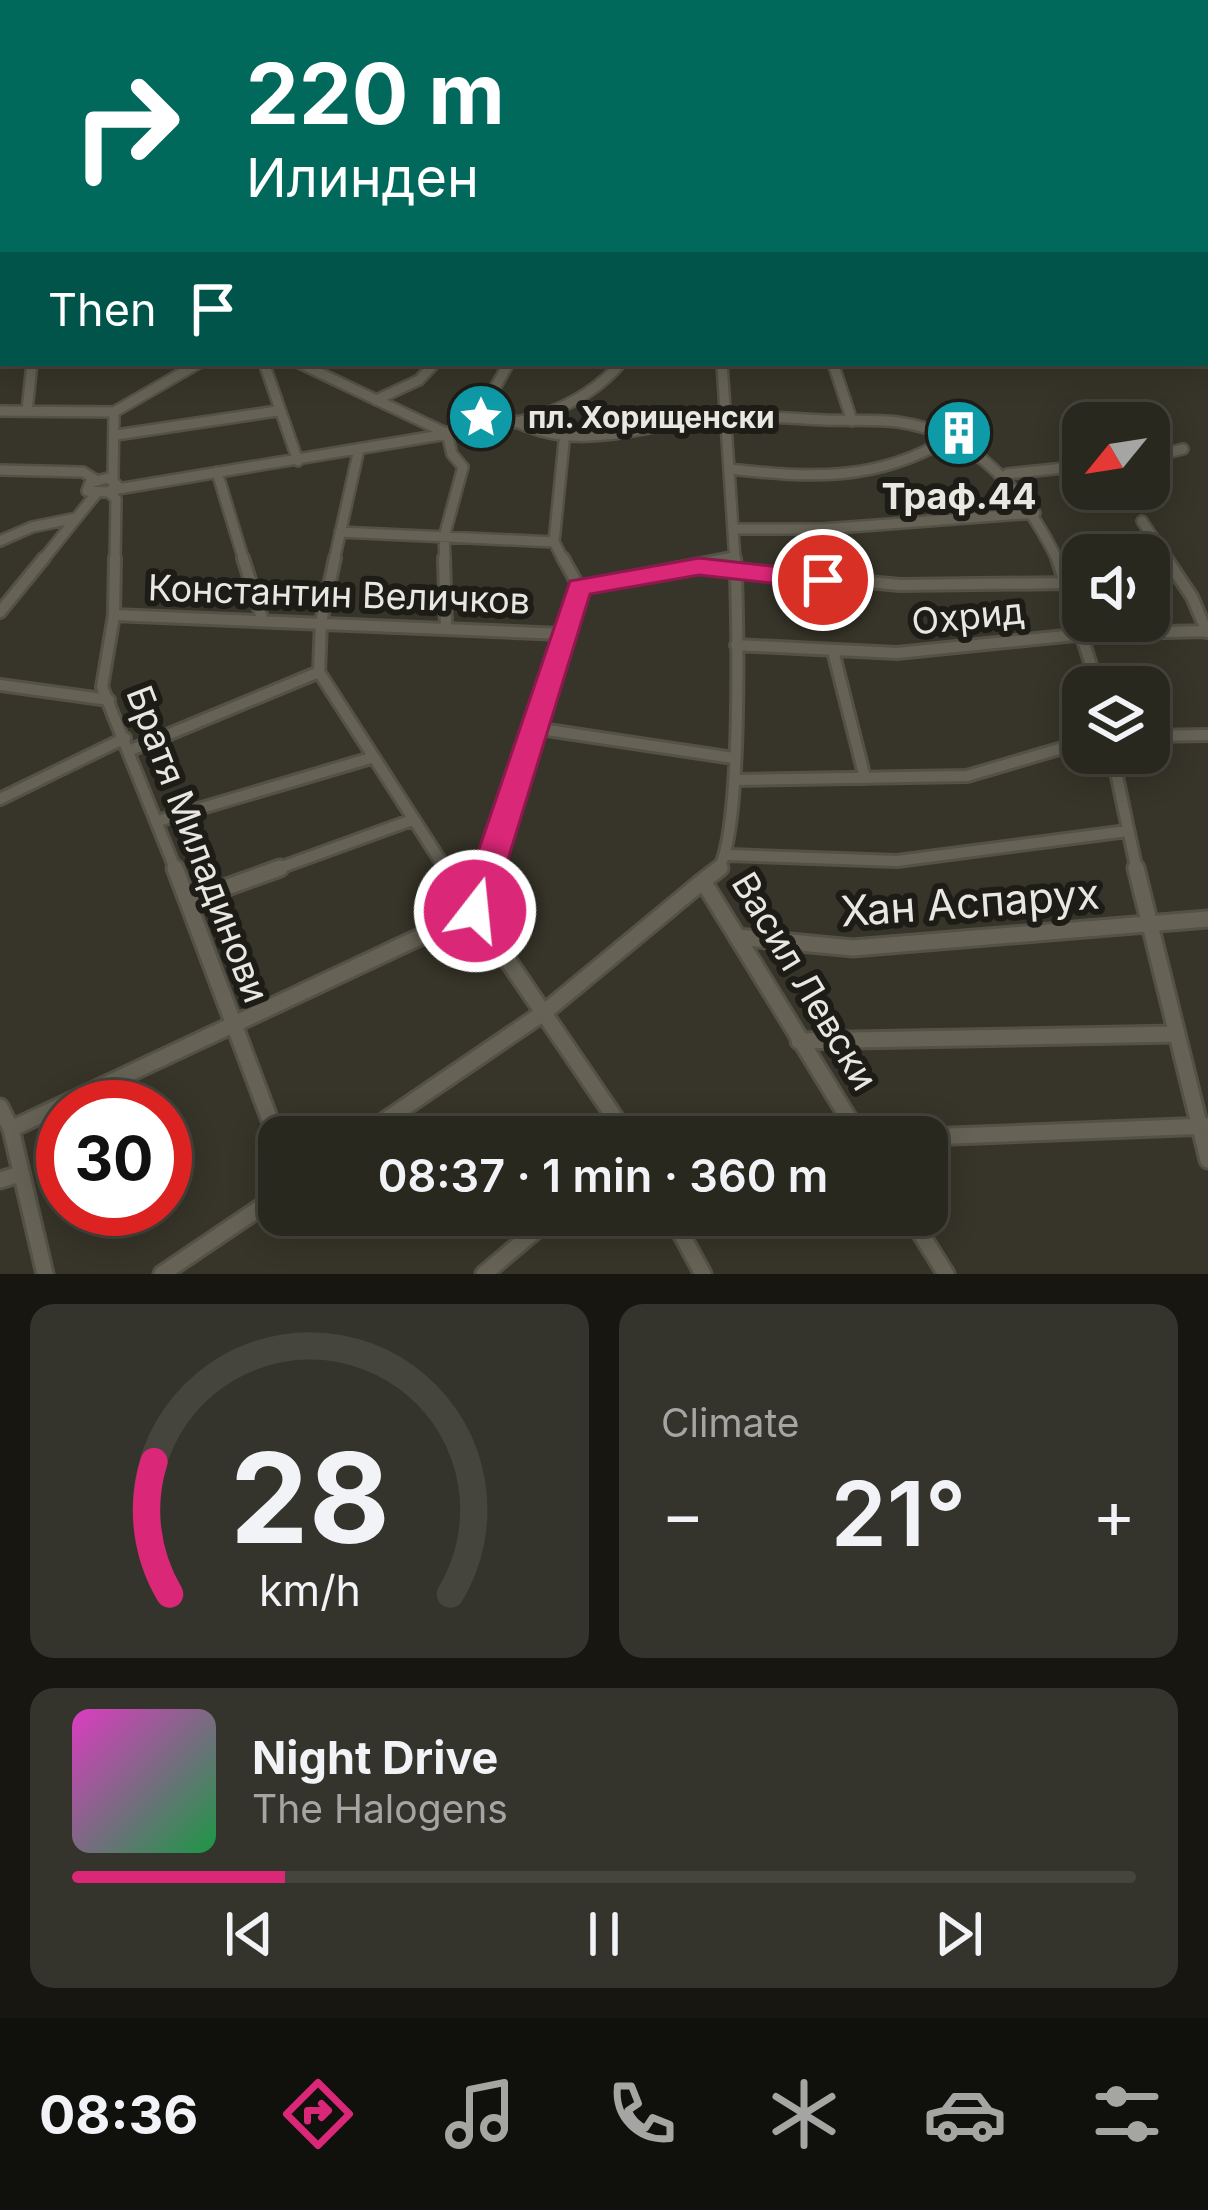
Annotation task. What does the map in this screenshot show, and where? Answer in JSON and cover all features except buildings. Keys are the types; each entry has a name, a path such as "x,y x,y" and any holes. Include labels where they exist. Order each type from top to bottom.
{"street":[{"path":"27,411 32,366"},
{"path":"184,366 189,368"},
{"path":"0,410 114,412 193,366"},
{"path":"265,366 298,461"},
{"path":"305,366 447,434"},
{"path":"376,400 419,380 432,366"},
{"path":"447,434 484,404 507,366"},
{"path":"95,480 87,487 107,489 512,426 583,396 618,366"},
{"name":"Васил Левски","path":"722,366 735,529 735,781 728,855 724,865 703,880 847,1116"},
{"path":"834,366 852,421"},
{"path":"484,404 512,426 564,442 724,416 914,425 948,439 1006,474 1034,513 1062,567"},
{"path":"116,435 278,411"},
{"path":"0,612 76,518 107,489 116,435 114,412"},
{"path":"446,627 444,537 463,466 452,454 447,434"},
{"path":"730,470 814,478 879,474 920,459 948,439"},
{"path":"11,1130 475,911 579,587 554,542 564,442"},
{"path":"359,449 321,622 319,672 412,820 614,1116"},
{"path":"1170,452 1183,449"},
{"path":"320,458 354,470"},
{"path":"1006,474 1062,468"},
{"path":"0,470 83,472 107,489"},
{"path":"217,472 263,621"},
{"name":"Братя Миладинови","path":"107,489 116,499 114,615 101,675 269,1116"},
{"path":"735,529 823,529 1034,513"},
{"path":"0,541 32,527 76,518"},
{"path":"1142,521 1192,597 1207,634"},
{"path":"340,532 554,542"},
{"path":"579,587 735,564 900,585 1062,583"},
{"name":"Константин Величков","path":"114,615 562,634"},
{"name":"Охрид","path":"1170,634 1207,634"},
{"name":"Охрид","path":"736,645 939,651 1062,637"},
{"path":"833,651 865,778"},
{"path":"0,799 128,744 319,672"},
{"path":"0,685 109,700"},
{"path":"534,728 733,758"},
{"path":"1170,736 1208,735"},
{"path":"735,781 967,776 1062,748"},
{"path":"158,821 371,758"},
{"path":"1116,774 1148,922 1204,1126 1208,1160"},
{"path":"188,901 412,820"},
{"path":"728,855 897,861 1127,831"},
{"path":"392,1116 546,1011 703,880"},
{"name":"Хан Аспарух","path":"736,937 854,947 1208,919"},
{"path":"799,1042 1177,1034"},
{"path":"0,1107 11,1130 44,1274"},
{"path":"948,1136 1204,1126"},
{"path":"0,1180 20,1174"},
{"path":"161,1274 258,1209"},
{"path":"488,1273 530,1236"},
{"path":"682,1236 703,1274"},
{"path":"922,1236 946,1274"}],"place":[{"name":"пл. Хорищенски","path":"481,417"},
{"name":"Траф.44","path":"959,433"}],"route":[{"path":"475,911 579,587 699,566 823,580"}]}
